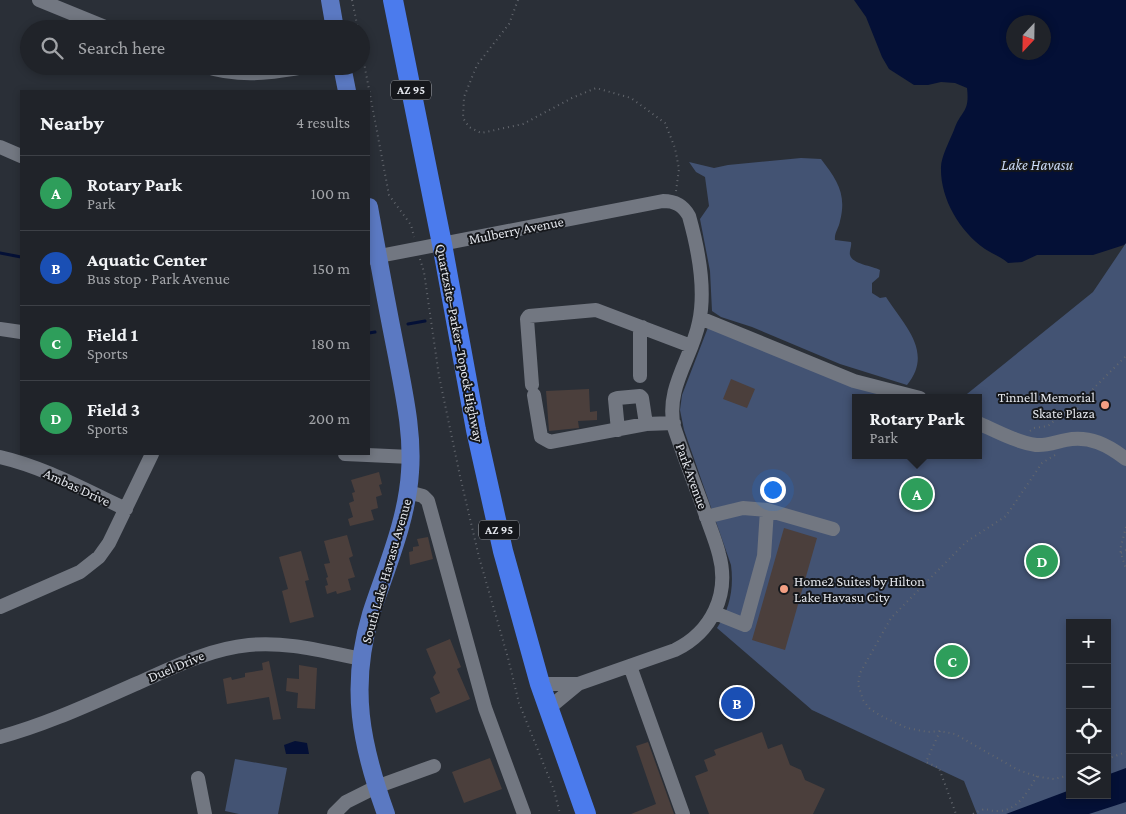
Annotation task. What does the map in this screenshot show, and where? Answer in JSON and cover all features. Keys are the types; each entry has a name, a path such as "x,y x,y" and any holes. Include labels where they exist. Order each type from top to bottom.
{"highway":[{"name":"Quartzsite–Parker–Topock Highway","path":"393,0 442,244 476,430 503,551 540,684"},
{"name":"AZ 95","path":"540,684 586,814"}],"main road":[{"path":"330,0 333,20"},
{"path":"344,75 347,90"},
{"name":"South Lake Havasu Avenue","path":"370,220 373,257 407,413 411,457 408,492 399,530 371,616 362,659 361,725 376,787 386,814"}],"street":[{"path":"39,0 88,20"},
{"path":"0,147 20,156"},
{"name":"Mulberry Avenue","path":"373,257 669,202"},
{"name":"Park Avenue","path":"540,684 578,684 675,650 688,643 702,631 715,613 720,598 722,571 720,555 674,424 672,410 674,393 700,318 702,281 690,218 684,208 669,202"},
{"path":"674,424 646,424 550,442 541,437 533,390 527,319 528,316 596,310 691,346"},
{"path":"700,318 854,381 904,394"},
{"path":"640,376 640,333 642,327"},
{"path":"0,329 20,332"},
{"path":"618,430 615,399 618,398 640,396 642,398 646,424"},
{"path":"982,425 1026,442 1046,445 1070,440 1090,440 1109,447 1126,459"},
{"path":"0,607 90,566 106,548 152,455"},
{"path":"367,455 411,457"},
{"name":"Ambas Drive","path":"0,457 47,472 126,509"},
{"path":"408,492 423,496 428,501 485,708 524,814"},
{"path":"706,517 743,508 766,510 833,529"},
{"path":"715,613 745,625 764,556 766,510"},
{"name":"Duel Drive","path":"0,737 64,716 193,658 221,649 250,644 280,644 362,659"},
{"path":"630,666 683,814"},
{"name":"Park Avenue","path":"549,708 578,684"},
{"path":"334,814 346,802 376,787 434,766"},
{"path":"198,778 205,814"}],"path":[{"path":"352,0 356,20"},
{"path":"518,0 509,24 477,65 464,97 463,118 469,127 481,133 523,124 572,98 596,88 631,98 665,123 675,148 678,169 669,202"},
{"path":"366,75 369,90"},
{"path":"370,95 389,195 411,225 424,272 439,376 479,557 519,703 554,790 560,814"},
{"path":"1026,442 1028,434 1034,428 1048,426 1066,411 1076,411 1084,399 1126,356"},
{"path":"1058,453 1042,463 1006,516 966,542 891,618 860,673 858,684 863,700 870,709 907,728 955,734 1018,770 1037,776 1054,779 1066,776"},
{"path":"1126,527 1120,550 1126,569"},
{"path":"1121,553 1126,550"},
{"path":"940,731 926,762 939,768 956,814"},
{"path":"1111,758 1126,752"},
{"path":"972,814 983,808 999,811 1012,807 1023,799 1037,776"}],"shaded area":[{"path":"801,158 821,159 832,174 839,188 842,203 835,240 851,242 850,253 855,261 880,270 879,277 872,283 872,293 880,298 886,297 908,328 917,350 918,361 915,373 907,385 840,364 752,327 721,317 712,311 710,271 700,219 709,206 705,177 696,172 689,162 714,168"},
{"path":"1126,243 1126,814 977,814 964,781 812,710 717,628 730,598 732,582 731,565 684,430 680,410 682,395 712,317 855,375 921,394 852,394 852,459 982,459 982,394 967,394 1093,292"},
{"path":"235,759 287,768 278,814 239,814 225,811"}],"water":[{"name":"Lake Havasu","path":"854,0 1126,0 1126,243 1093,255 1037,255 1022,262 1008,263 985,249 959,223 948,202 942,179 942,158 966,107 967,88 955,83 941,82 928,85 914,85 889,69 882,57 866,17"},
{"path":"295,741 307,743 309,754 286,754 284,745"},
{"path":"1126,768 1126,802 1089,814 1006,814 1066,792 1066,799 1111,799 1111,774"}],"building":[{"path":"731,379 755,389 747,408 723,399"},
{"path":"589,389 590,412 597,411 597,420 578,421 579,428 549,431 546,391"},
{"path":"379,472 382,484 379,485 382,495 376,497 378,508 371,510 374,520 350,526 348,519 353,517 349,503 354,501 352,493 355,492 351,480"},
{"name":"Home2 Suites by Hilton Lake Havasu City","path":"784,528 817,538 785,650 752,640"},
{"path":"347,535 353,556 349,558 355,577 348,579 351,590 337,594 336,591 327,594 325,586 328,585 326,578 328,577 324,564 330,563 324,541"},
{"path":"428,537 433,559 410,565 409,552 413,551 413,547 419,546 417,539"},
{"path":"301,551 309,580 305,581 314,617 290,623 282,591 288,589 279,557"},
{"path":"450,639 461,667 457,669 470,699 436,713 430,698 440,693 433,677 436,673 426,649"},
{"path":"269,661 281,719 273,720 269,697 227,704 223,679 231,677 232,680 245,677 245,673 263,670 262,663"},
{"path":"299,665 317,668 315,709 297,708 298,693 286,691 287,678 299,679"},
{"path":"762,732 768,749 782,744 790,765 801,770 805,780 825,789 813,814 709,814 695,776 708,771 704,760 716,755 714,750"},
{"path":"648,742 674,814 631,814 656,804 636,746"},
{"path":"490,758 502,789 464,803 452,772"}],"waterway":[{"path":"0,253 20,257"},
{"path":"408,324 425,321"},
{"path":"370,333 375,332"}],"place":[{"name":"Tinnell Memorial Skate Plaza","path":"1105,405"},
{"name":"Rotary Park","path":"917,494"},
{"name":"Field 3","path":"1042,561"},
{"name":"Home2 Suites by Hilton Lake Havasu City","path":"784,589"},
{"name":"Field 1","path":"952,661"},
{"name":"Aquatic Center","path":"737,703"}]}
